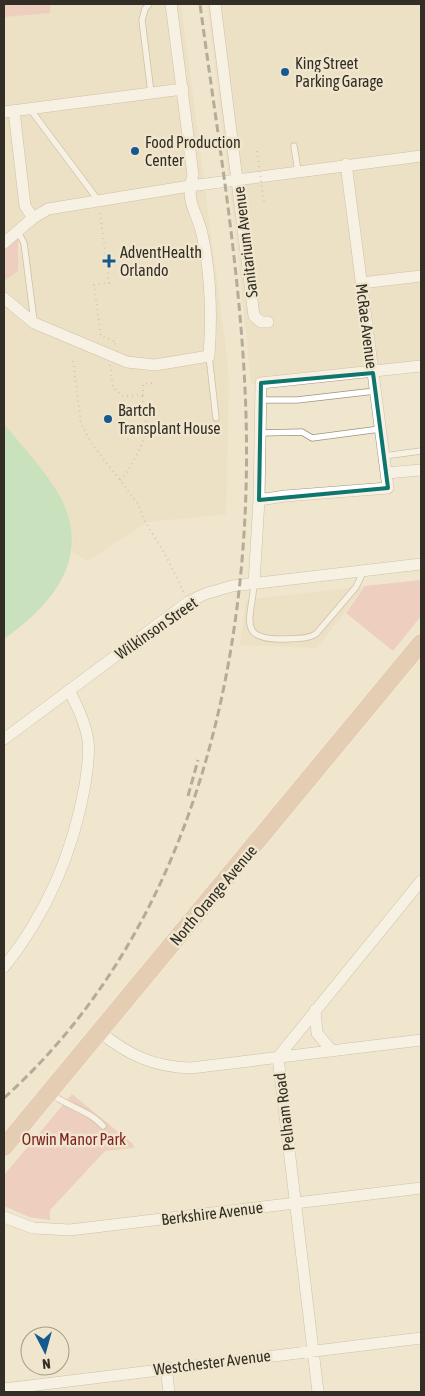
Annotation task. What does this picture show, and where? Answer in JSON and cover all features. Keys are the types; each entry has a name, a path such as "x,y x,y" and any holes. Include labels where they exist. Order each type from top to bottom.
{"main road":[{"name":"North Orange Avenue","path":"4,1147 421,643"}],"street":[{"path":"4,298 34,323 127,362 142,365 209,356 211,298 202,234 190,200 190,186 193,175 171,4"},
{"name":"Sanitarium Avenue","path":"215,4 254,316 260,322 268,322"},
{"path":"33,218 25,206 7,110 30,109 182,89"},
{"path":"4,244 33,218 48,209 190,186 346,164 421,156"},
{"name":"McRae Avenue","path":"258,500 301,494 388,488 346,164"},
{"path":"361,283 421,276"},
{"path":"254,583 261,400 260,383 373,373 421,366"},
{"path":"386,473 421,470"},
{"name":"Wilkinson Street","path":"4,739 188,602 223,588 421,564"},
{"path":"4,967 24,942 46,903 65,859 80,812 88,765 88,741 80,714 69,690"},
{"name":"Pelham Road","path":"318,1392 278,1057 421,881"},
{"path":"315,1010 317,1033 332,1051"},
{"path":"100,1032 127,1052 146,1061 169,1068 191,1068 421,1040"},
{"name":"Berkshire Avenue","path":"4,1218 32,1228 70,1230 421,1188"},
{"name":"Westchester Avenue","path":"4,1389 19,1390 166,1367 421,1338"},
{"path":"166,1367 169,1392"}],"lane":[{"path":"149,4 142,20 151,93"},
{"path":"30,109 98,200"},
{"path":"294,146 298,171"},
{"path":"18,232 24,243 34,323"},
{"path":"209,356 216,418"},
{"path":"261,400 297,400 375,391"},
{"path":"260,433 302,432 312,438 380,429"},
{"path":"384,456 421,451"},
{"path":"254,583 250,623 253,633 258,638 309,638 316,634 356,587 363,570"},
{"path":"49,1093 63,1104 98,1121 103,1126"}],"path":[{"path":"257,151 264,202"},
{"path":"100,213 109,283 94,285 102,336 116,342 112,350"},
{"path":"73,361 81,423 92,444 140,505 143,518 165,554 184,593"},
{"path":"106,363 110,365 112,388 116,393 122,396 142,395"},
{"path":"120,480 126,475 134,460 146,428 142,395 143,384 153,383"}],"highlighted area":[{"path":"373,373 388,488 259,500 261,383"}],"shaded area":[{"name":"AdventHealth Orlando","path":"4,4 181,4 227,357 229,386 226,514 148,522 87,561 72,552 73,542 58,493 4,424"},
{"name":"AdventHealth Orlando","path":"207,4 421,4 421,363 251,384 238,255"},
{"path":"4,424 39,466 58,493 68,516 72,537 70,557 63,576 53,594 39,610 4,639"},
{"path":"365,586 317,648 240,645 246,600"}],"green space":[{"path":"4,4 50,4 50,13 4,17"},
{"path":"18,238 18,271 4,281 4,239"},
{"path":"421,580 421,616 393,651 346,613 365,586"},
{"name":"Orwin Manor Park","path":"72,1094 133,1144 134,1148 105,1151 50,1210 50,1220 29,1217 4,1206 4,1175"}],"railway":[{"path":"4,1098 69,1030 123,954 165,872 198,785 222,694 238,602 245,508 246,415 240,312 200,4"},
{"path":"188,796 198,760"}],"place":[{"name":"King Street Parking Garage","path":"285,72"},
{"name":"Food Production Center","path":"135,151"},
{"name":"AdventHealth Orlando","path":"109,261"},
{"name":"Bartch Transplant House","path":"108,419"}]}
